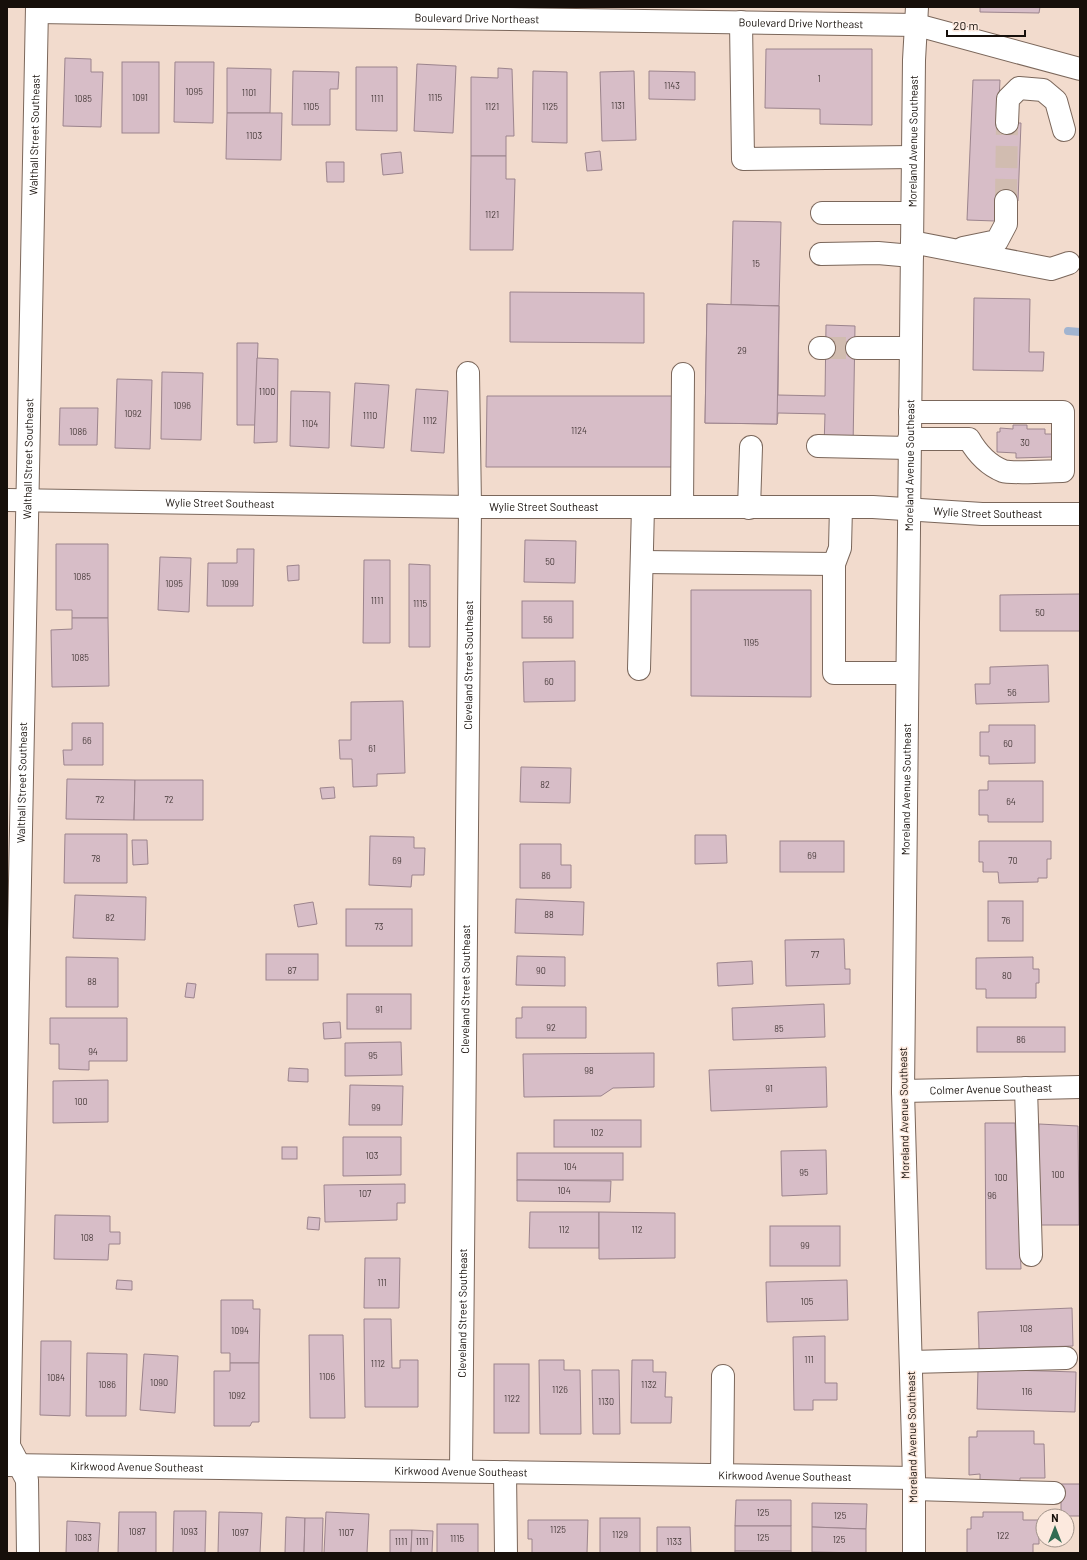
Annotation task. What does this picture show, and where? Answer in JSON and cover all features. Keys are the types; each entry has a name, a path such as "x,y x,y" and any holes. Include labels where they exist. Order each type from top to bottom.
{"main road":[{"name":"Boulevard Drive Northeast","path":"37,10 741,22 917,16 1013,50 1080,69"},
{"name":"Walthall Street Southeast","path":"28,1553 28,1480 13,1465 9,1446 9,1303 17,500 37,10"},
{"name":"Moreland Avenue Southeast","path":"914,1553 914,1484 903,1091 910,348 914,60 917,16"},
{"path":"741,22 743,159 913,158"},
{"path":"1013,50 1036,68 1043,90 1056,101 1064,130"},
{"path":"1007,123 1008,99 1019,88 1043,90"},
{"path":"956,250 997,241 1006,224 1006,201"},
{"path":"822,213 912,213"},
{"path":"821,254 878,254 912,249 956,250 1051,269 1069,263"},
{"path":"857,348 910,348"},
{"name":"Cleveland Street Southeast","path":"461,1471 470,506 468,373"},
{"path":"682,374 682,507"},
{"path":"818,446 909,443 969,439 976,451 987,461 1004,471 1063,471 1062,412 910,412"},
{"path":"749,508 751,447"},
{"name":"Wylie Street Southeast","path":"17,500 470,506 749,508 841,507 982,514 1080,514"},
{"path":"639,669 643,507"},
{"path":"841,507 840,548 834,564 834,673 907,673"},
{"path":"642,562 834,564"},
{"name":"Colmer Avenue Southeast","path":"903,1091 1080,1087"},
{"path":"1026,1088 1031,1255"},
{"path":"911,1362 1066,1358"},
{"path":"722,1475 723,1376"},
{"name":"Kirkwood Avenue Southeast","path":"13,1465 722,1475 914,1484 1054,1493"},
{"path":"505,1472 506,1553"}],"building":[{"path":"980,7 1040,7 1039,13 980,12"},
{"path":"766,49 872,49 872,125 820,124 820,109 765,108"},
{"path":"65,58 91,59 91,72 103,72 101,127 63,126"},
{"path":"122,62 159,62 159,133 122,133"},
{"path":"175,62 214,62 213,123 174,122"},
{"path":"417,64 456,66 453,133 414,131"},
{"path":"356,67 397,67 397,131 356,130"},
{"path":"227,68 271,69 270,113 227,113"},
{"path":"498,68 512,69 514,136 506,136 506,156 471,156 471,77 498,78"},
{"path":"293,71 339,72 338,89 330,89 330,125 292,125"},
{"path":"533,71 567,72 567,143 532,142"},
{"path":"634,71 636,140 602,141 600,72"},
{"path":"649,71 695,72 695,100 649,99"},
{"path":"973,80 1000,80 998,123 1021,123 1018,201 995,201 995,221 967,220"},
{"path":"227,113 282,113 281,160 226,159"},
{"path":"600,151 602,170 587,171 585,153"},
{"path":"401,152 403,173 383,175 381,154"},
{"path":"471,156 506,156 506,179 515,179 513,250 470,250"},
{"path":"326,162 344,162 344,182 327,182"},
{"path":"733,221 781,222 779,306 731,305"},
{"path":"510,292 644,293 644,343 510,342"},
{"path":"974,298 1030,299 1029,352 1044,352 1043,371 973,370"},
{"path":"707,304 779,306 778,395 825,396 826,325 855,326 853,448 824,448 825,414 778,413 777,424 705,423"},
{"path":"707,304 779,306 777,424 705,423"},
{"path":"237,343 258,343 255,425 237,425"},
{"path":"257,358 278,359 277,442 254,443"},
{"path":"162,372 203,373 201,440 161,439"},
{"path":"117,379 152,380 150,449 115,448"},
{"path":"355,383 389,385 384,448 351,446"},
{"path":"416,389 448,391 444,453 411,451"},
{"path":"291,391 330,392 329,448 290,446"},
{"path":"487,396 672,396 672,467 486,467"},
{"path":"60,408 98,408 97,445 59,445"},
{"path":"1013,425 1027,425 1027,429 1045,429 1045,434 1053,434 1052,457 1016,458 1016,453 997,452 997,432 1000,432 1000,428 1013,429"},
{"path":"525,540 576,541 575,583 524,582"},
{"path":"56,544 108,544 108,618 72,618 72,610 56,610"},
{"path":"237,549 254,549 253,606 207,606 208,563 237,563"},
{"path":"160,557 191,558 189,612 158,610"},
{"path":"364,560 390,560 390,643 363,643"},
{"path":"409,564 430,565 430,647 409,647"},
{"path":"299,565 299,580 288,581 287,566"},
{"path":"691,590 811,590 811,697 691,696"},
{"path":"1080,594 1080,631 1000,631 1000,595"},
{"path":"522,601 573,601 573,638 522,638"},
{"path":"72,618 108,618 109,686 52,687 51,630 72,629"},
{"path":"575,661 575,701 524,702 523,662"},
{"path":"1048,665 1049,702 976,704 975,684 990,684 990,667"},
{"path":"403,701 405,773 377,774 377,786 353,787 352,759 340,759 339,740 351,740 351,702"},
{"path":"72,723 103,723 103,765 64,765 63,750 72,750"},
{"path":"989,725 1035,725 1035,763 989,764 989,756 980,756 980,732 989,732"},
{"path":"521,767 571,768 570,803 520,802"},
{"path":"67,779 135,780 134,820 66,819"},
{"path":"135,780 203,780 203,820 134,820"},
{"path":"988,781 1043,781 1043,822 988,822 988,815 979,815 979,790 988,790"},
{"path":"334,787 335,798 322,799 320,788"},
{"path":"65,834 127,834 127,883 64,883"},
{"path":"695,835 726,835 727,863 695,864"},
{"path":"370,836 414,837 414,848 425,848 424,875 412,875 411,887 369,885"},
{"path":"132,840 147,840 148,864 133,865"},
{"path":"780,841 844,841 844,872 780,872"},
{"path":"979,841 1051,841 1051,859 1047,859 1047,878 1038,878 1038,882 999,883 998,872 983,872 983,862 979,862"},
{"path":"520,844 561,844 561,865 571,865 571,888 520,888"},
{"path":"75,895 146,897 145,940 73,938"},
{"path":"516,899 584,902 583,935 515,933"},
{"path":"988,901 1023,901 1023,941 988,941"},
{"path":"313,902 317,924 298,927 294,905"},
{"path":"346,909 412,909 412,946 346,946"},
{"path":"844,939 845,969 850,969 850,984 786,986 785,940"},
{"path":"266,954 318,954 318,980 266,980"},
{"path":"517,956 565,957 565,986 516,985"},
{"path":"66,957 118,958 118,1007 66,1007"},
{"path":"1033,957 1033,969 1039,969 1039,983 1036,983 1036,998 986,998 986,989 976,989 976,958"},
{"path":"752,961 753,984 718,986 717,963"},
{"path":"187,983 196,984 194,998 185,997"},
{"path":"347,994 411,994 411,1029 347,1029"},
{"path":"824,1004 825,1037 733,1040 732,1008"},
{"path":"522,1007 586,1007 586,1038 516,1038 516,1018 522,1018"},
{"path":"50,1018 127,1018 127,1061 89,1061 89,1070 59,1069 59,1044 50,1044"},
{"path":"340,1022 341,1038 324,1039 323,1023"},
{"path":"977,1027 1065,1027 1065,1052 977,1052"},
{"path":"401,1042 402,1075 345,1076 345,1043"},
{"path":"654,1053 654,1087 613,1088 601,1096 524,1097 523,1054"},
{"path":"826,1067 827,1107 711,1111 709,1070"},
{"path":"289,1068 308,1069 308,1082 288,1081"},
{"path":"108,1080 108,1122 53,1123 53,1081"},
{"path":"350,1085 403,1086 402,1125 349,1125"},
{"path":"554,1120 641,1120 641,1147 554,1147"},
{"path":"985,1123 1015,1123 1021,1269 986,1269"},
{"path":"1039,1124 1078,1126 1079,1225 1038,1225"},
{"path":"343,1137 401,1137 401,1175 343,1176"},
{"path":"282,1147 297,1147 297,1159 282,1159"},
{"path":"826,1150 827,1194 782,1196 781,1151"},
{"path":"517,1153 623,1153 623,1180 517,1180"},
{"path":"517,1180 611,1181 610,1202 517,1201"},
{"path":"405,1184 405,1203 397,1203 397,1220 325,1222 324,1185"},
{"path":"530,1212 599,1212 599,1248 529,1248"},
{"path":"599,1212 675,1213 675,1258 599,1259"},
{"path":"55,1215 110,1216 110,1232 120,1232 120,1244 109,1244 108,1260 54,1259"},
{"path":"308,1217 320,1218 319,1230 307,1229"},
{"path":"770,1226 840,1226 840,1266 770,1266"},
{"path":"365,1258 400,1258 399,1308 364,1308"},
{"path":"117,1280 132,1281 132,1290 116,1289"},
{"path":"847,1280 848,1320 767,1322 766,1282"},
{"path":"221,1300 253,1300 253,1309 260,1309 259,1363 230,1363 230,1353 221,1353"},
{"path":"1072,1308 1073,1346 979,1349 978,1312"},
{"path":"364,1319 391,1319 392,1368 400,1368 400,1360 418,1360 418,1407 365,1407"},
{"path":"309,1335 343,1335 345,1418 310,1418"},
{"path":"825,1336 825,1383 837,1383 837,1400 813,1400 813,1410 794,1410 793,1337"},
{"path":"41,1341 71,1341 70,1416 40,1415"},
{"path":"87,1353 127,1354 126,1416 86,1416"},
{"path":"144,1354 178,1356 175,1413 140,1410"},
{"path":"539,1360 564,1360 564,1370 580,1370 581,1434 540,1434"},
{"path":"632,1360 653,1360 653,1372 666,1372 665,1397 672,1397 671,1423 631,1423"},
{"path":"230,1363 259,1363 259,1422 252,1422 250,1426 214,1426 214,1371 230,1371"},
{"path":"494,1364 529,1364 529,1433 494,1433"},
{"path":"978,1369 1076,1372 1075,1412 977,1409"},
{"path":"592,1370 619,1370 620,1434 593,1434"},
{"path":"977,1431 1034,1431 1034,1444 1044,1444 1045,1478 1020,1478 1020,1481 980,1481 980,1474 969,1475 969,1437 977,1437"},
{"path":"1061,1484 1080,1484 1080,1516 1075,1516 1075,1508 1061,1508"},
{"path":"736,1500 791,1500 791,1526 735,1526"},
{"path":"812,1503 867,1504 866,1529 812,1527"},
{"path":"174,1511 206,1511 205,1553 173,1553"},
{"path":"119,1512 156,1512 156,1553 118,1553"},
{"path":"219,1512 262,1513 260,1553 218,1553"},
{"path":"326,1512 369,1514 367,1553 324,1553"},
{"path":"983,1512 1023,1512 1023,1520 1035,1520 1035,1544 1033,1544 1033,1553 967,1553 967,1529 971,1529 971,1517 983,1517"},
{"path":"286,1517 305,1518 304,1553 285,1553"},
{"path":"305,1518 323,1518 322,1553 304,1553"},
{"path":"600,1518 640,1518 640,1553 600,1553"},
{"path":"528,1520 588,1520 587,1553 532,1553 532,1539 528,1539"},
{"path":"67,1521 100,1523 98,1553 66,1553"},
{"path":"437,1524 478,1524 478,1553 437,1553"},
{"path":"735,1526 791,1526 791,1551 735,1551"},
{"path":"657,1527 690,1527 691,1553 657,1553"},
{"path":"812,1527 866,1529 866,1553 812,1552"},
{"path":"390,1530 412,1530 411,1553 390,1553"},
{"path":"412,1530 433,1531 432,1553 411,1553"},
{"path":"735,1551 791,1551 791,1553 735,1553"}],"waterway":[{"path":"1068,331 1080,332"}],"tunnel":[{"path":"1006,201 1007,123"},
{"path":"824,348 857,348"}]}
